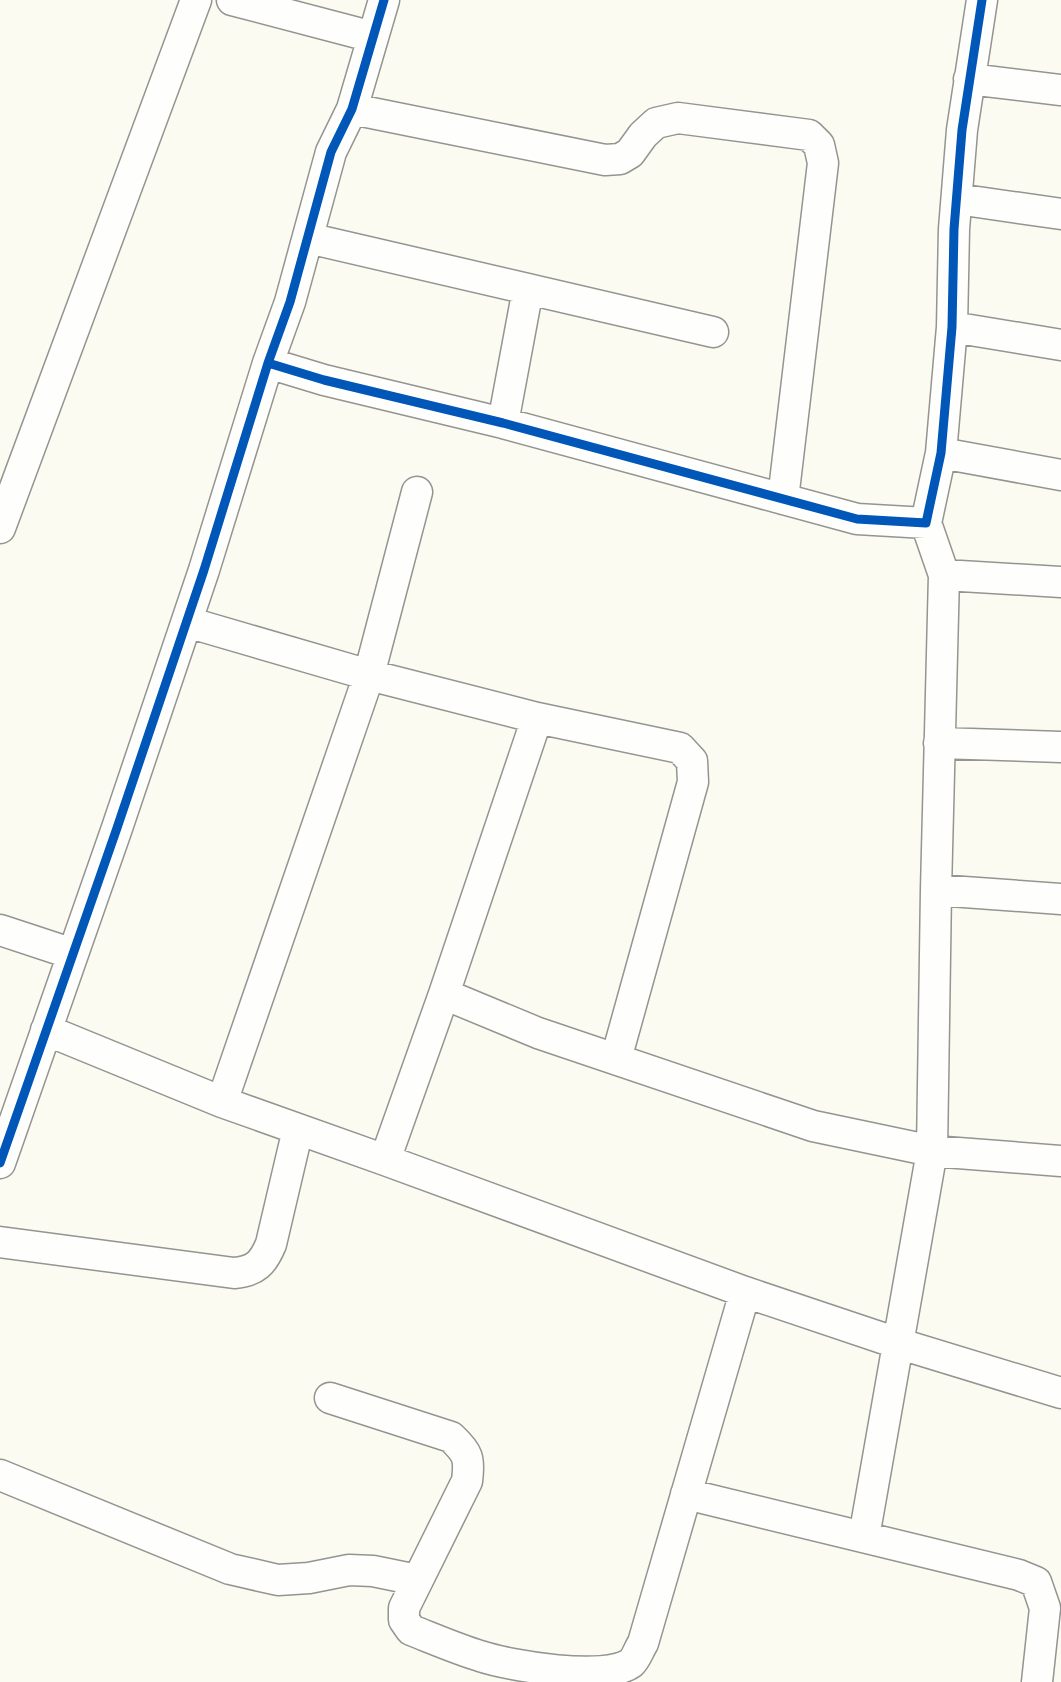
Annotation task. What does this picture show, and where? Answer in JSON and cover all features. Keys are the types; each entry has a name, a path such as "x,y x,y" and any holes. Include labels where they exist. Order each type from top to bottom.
{"street":[{"path":"0,528 196,0"},
{"path":"232,0 373,37"},
{"path":"0,1163 187,622 268,363 290,302 331,152 352,109 384,0"},
{"path":"864,1537 932,1151 944,575 927,523 941,453 952,327 954,230 962,130 982,0"},
{"path":"969,79 1061,90"},
{"path":"352,109 605,160 620,159 630,153 643,135 656,123 678,118 809,135 819,145 823,164 783,499"},
{"path":"957,199 1061,214"},
{"path":"308,238 713,332"},
{"path":"503,423 528,289"},
{"path":"952,327 1061,345"},
{"path":"268,363 324,380 503,423 857,519 927,523"},
{"path":"941,453 1061,475"},
{"path":"222,1102 369,675 417,492"},
{"path":"944,575 1061,582"},
{"path":"187,622 369,675 537,718 680,748 692,761 693,782 616,1059"},
{"path":"385,1160 444,994 537,718"},
{"path":"939,743 1061,747"},
{"path":"936,890 1061,899"},
{"path":"0,930 73,954"},
{"path":"444,994 538,1033 813,1126 932,1151 1061,1161"},
{"path":"46,1030 222,1102 745,1292 897,1343 1061,1393"},
{"path":"0,1242 234,1273 247,1272 264,1261 271,1244 298,1129"},
{"path":"330,1398 451,1437 464,1449 469,1462 467,1481 404,1608 404,1620 411,1630 482,1657 528,1668 616,1676 632,1663 643,1643 745,1292"},
{"path":"0,1475 230,1569 278,1580 309,1578 349,1570 373,1571 417,1580"},
{"path":"686,1494 1019,1575 1036,1582 1045,1608 1037,1682"}],"cycle path":[{"path":"0,1163 204,570 268,363 290,302 331,152 352,109 384,0"},
{"path":"268,363 324,380 503,423 857,519 926,523 941,453 952,327 954,229 962,130 982,0"}]}
